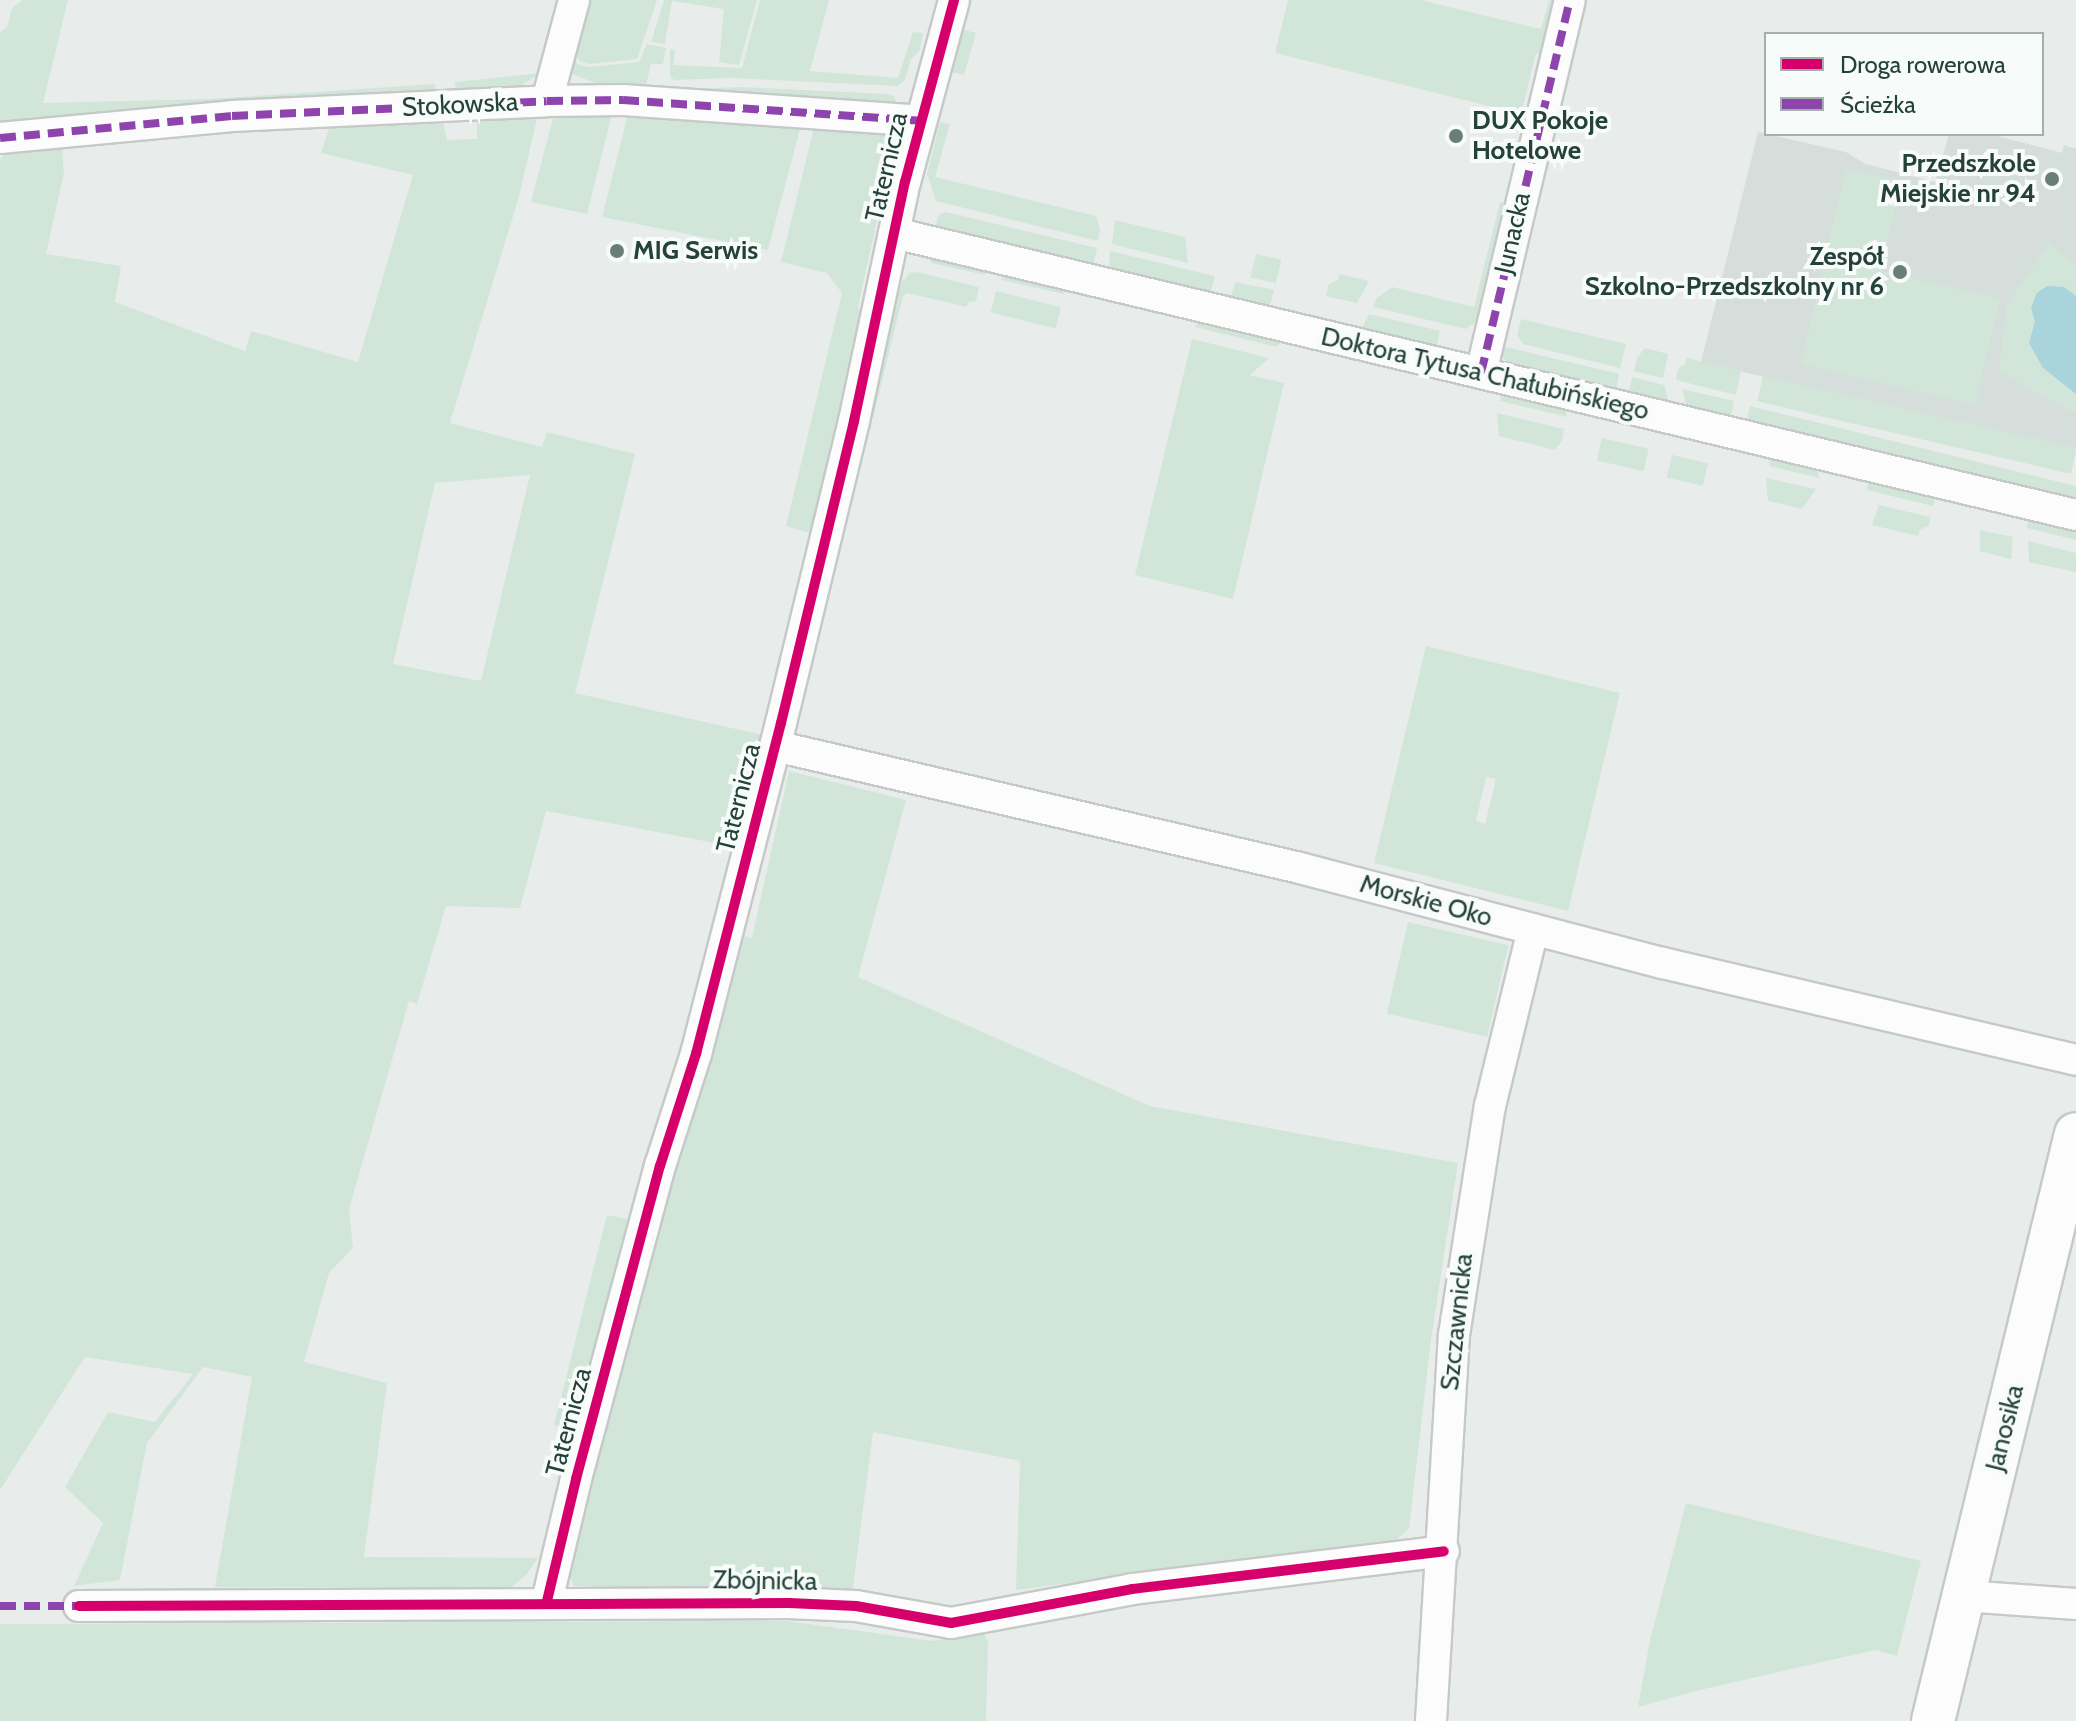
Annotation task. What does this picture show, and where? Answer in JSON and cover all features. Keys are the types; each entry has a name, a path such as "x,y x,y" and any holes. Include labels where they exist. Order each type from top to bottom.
{"street":[{"path":"547,101 574,0"},
{"name":"Taternicza","path":"547,1601 572,1494 660,1166 696,1054 775,746 854,421 920,121 954,0"},
{"name":"Junacka","path":"1481,373 1570,0"},
{"name":"Stokowska","path":"0,138 232,116 547,101 623,100 920,121"},
{"name":"Doktora Tytusa Chałubińskiego","path":"894,233 2076,515"},
{"name":"Morskie Oko","path":"775,746 1300,868 1533,929 2076,1060"},
{"name":"Szczawnicka","path":"1431,1721 1444,1551 1448,1413 1464,1257 1490,1106 1533,929"},
{"name":"Janosika","path":"1933,1721 2076,1134"},
{"name":"Zbójnicka","path":"79,1606 344,1606 547,1601 828,1604 951,1623 1132,1589 1444,1551"},
{"path":"1964,1596 2076,1604"}],"shaded area":[{"name":"Zespół Szkolno-Przedszkolny nr 6","path":"1758,132 1764,136 1846,152 1866,164 1935,182 1948,136 1998,136 2062,153 2064,145 2076,149 2076,451 1701,362"}],"green space":[{"path":"22,0 68,0 43,103 209,99 435,84 436,91 205,104 0,123 0,32 7,27 12,8"},
{"path":"587,0 657,0 637,59 590,64 579,61 573,46"},
{"path":"664,0 757,0 739,65 719,62 724,9 672,1 665,44 651,42"},
{"path":"760,0 829,0 810,71 898,78 913,32 923,33 920,50 911,59 905,80 898,86 730,78 674,80 670,76 670,49 675,50 673,65 742,68"},
{"path":"1288,0 1421,0 1541,29 1549,0 1557,1 1547,56 1536,53 1521,114 1275,53"},
{"path":"957,28 976,33 964,75 951,72 955,57 951,48"},
{"path":"647,44 666,48 663,64 651,64 646,85 598,84 569,73 571,46 577,64 589,67 639,62"},
{"path":"541,73 516,88 460,90 455,87 455,82"},
{"path":"741,87 888,94 895,97 896,110 681,89"},
{"path":"518,112 537,115 518,200 450,423 542,447 547,432 635,454 575,693 763,735 731,846 546,811 520,908 446,906 417,1004 409,1001 349,1209 353,1248 329,1273 304,1362 387,1383 364,1557 538,1558 526,1575 510,1588 215,1587 252,1377 203,1367 147,1443 120,1580 74,1586 103,1523 65,1487 108,1412 155,1422 193,1374 85,1357 0,1490 0,160 10,146 62,147 64,173 46,254 121,266 115,302 245,351 251,331 358,362 413,175 321,153 331,122 442,116 447,140 477,139 477,121 459,122 460,115 498,113 502,120 514,119","holes":["530,475 481,681 393,664 435,483"]},
{"path":"554,114 612,114 587,214 531,202"},
{"path":"628,114 655,118 656,115 792,121 792,128 800,129 768,250 602,217"},
{"path":"940,122 950,124 935,177 1096,216 1100,229 1098,241 936,201 927,174"},
{"path":"814,128 846,132 846,129 888,130 892,151 858,307 865,316 810,533 786,526 842,293 827,273 781,262"},
{"path":"1846,168 1901,181 1880,271 2000,299 1975,405 1801,364"},
{"path":"1500,202 1506,204 1492,293 1482,296 1476,322 1466,329 1373,307 1377,298 1392,287 1474,307"},
{"path":"946,212 1097,248 1094,262 1089,265 935,230 938,215"},
{"path":"1115,220 1185,237 1188,263 1112,244"},
{"path":"2048,244 2076,266 2076,296 2064,287 2047,286 2032,308 2035,322 2029,343 2043,368 2076,394 2076,414 1999,372 2007,304"},
{"path":"1110,251 1215,276 1211,291 1206,294 1109,271"},
{"path":"929,252 986,270 985,275 931,263"},
{"path":"1256,254 1281,260 1276,283 1251,277"},
{"path":"1009,271 1062,284 1064,294 1001,280"},
{"path":"910,273 979,287 976,301 968,302 967,307 907,293 903,296 873,418 868,417 902,282"},
{"path":"1339,274 1369,281 1357,303 1326,296 1329,284 1338,280"},
{"path":"1235,282 1274,290 1270,305 1266,308 1235,301 1231,296"},
{"path":"996,291 1061,307 1056,329 991,312"},
{"path":"1369,314 1440,331 1436,350 1364,332 1362,328"},
{"path":"1201,318 1280,337 1281,342 1277,347 1195,327"},
{"path":"1521,319 1626,344 1620,368 1523,344 1517,335"},
{"path":"1192,339 1269,358 1250,375 1284,383 1233,599 1135,575"},
{"path":"1498,345 1619,374 1616,389 1613,392 1512,367 1500,354"},
{"path":"1645,348 1668,354 1663,378 1634,371 1637,358"},
{"path":"1687,358 1741,371 1736,395 1676,380 1678,369"},
{"path":"1763,376 2076,448 2071,474 1757,401"},
{"path":"1632,377 1664,385 1669,402 1666,405 1632,397 1629,391"},
{"path":"1682,389 1734,401 1731,416 1725,420 1688,411"},
{"path":"1507,392 1565,406 1567,417 1500,401 1501,395"},
{"path":"1750,406 2076,486 2076,505 1750,426 1747,420"},
{"path":"1497,413 1564,429 1562,441 1555,450 1499,436"},
{"path":"1602,438 1649,449 1644,471 1597,460"},
{"path":"1672,455 1708,463 1703,486 1667,477"},
{"path":"1776,457 1817,467 1819,478 1769,466"},
{"path":"1766,478 1816,489 1802,509 1768,501"},
{"path":"1869,479 1936,496 1933,506 1866,490"},
{"path":"1879,505 1930,517 1929,525 1920,530 1918,536 1872,525"},
{"path":"2032,519 2076,530 2076,540 2027,528 2027,523"},
{"path":"1980,530 2013,537 2011,559 1980,551"},
{"path":"2028,541 2076,553 2076,572 2029,562"},
{"path":"1426,646 1620,693 1568,911 1374,863","holes":["1486,777 1496,779 1485,824 1476,821"]},
{"path":"789,771 906,800 858,977 1150,1106 1458,1163 1431,1340 1409,1529 1397,1539 1016,1590 1020,1461 873,1432 853,1588 687,1591 574,1586 566,1569 738,934 752,938"},
{"path":"1408,922 1508,945 1487,1037 1387,1014"},
{"path":"607,1215 627,1219 636,1228 581,1435 554,1425"},
{"path":"1686,1503 1921,1561 1897,1656 1875,1650 1638,1707 1650,1640"},
{"path":"787,1621 932,1641 983,1632 988,1641 986,1721 0,1721 0,1624"}],"water":[{"path":"2047,286 2064,287 2076,296 2076,394 2043,368 2029,343 2035,322 2031,308 2037,293"}],"marked path":[{"path":"1481,373 1570,0"},
{"path":"0,138 232,116 547,101 623,100 920,121"},
{"path":"0,1606 79,1606"}],"cycle path":[{"path":"547,1601 576,1479 660,1166 696,1054 781,723 854,421 905,182 954,0"},
{"path":"79,1606 789,1603 856,1606 951,1623 1132,1589 1444,1551"}],"place":[{"name":"DUX Pokoje Hotelowe","path":"1456,136"},
{"name":"Przedszkole Miejskie nr 94","path":"2052,179"},
{"name":"MIG Serwis","path":"617,251"},
{"name":"Zespół Szkolno-Przedszkolny nr 6","path":"1900,272"}]}
